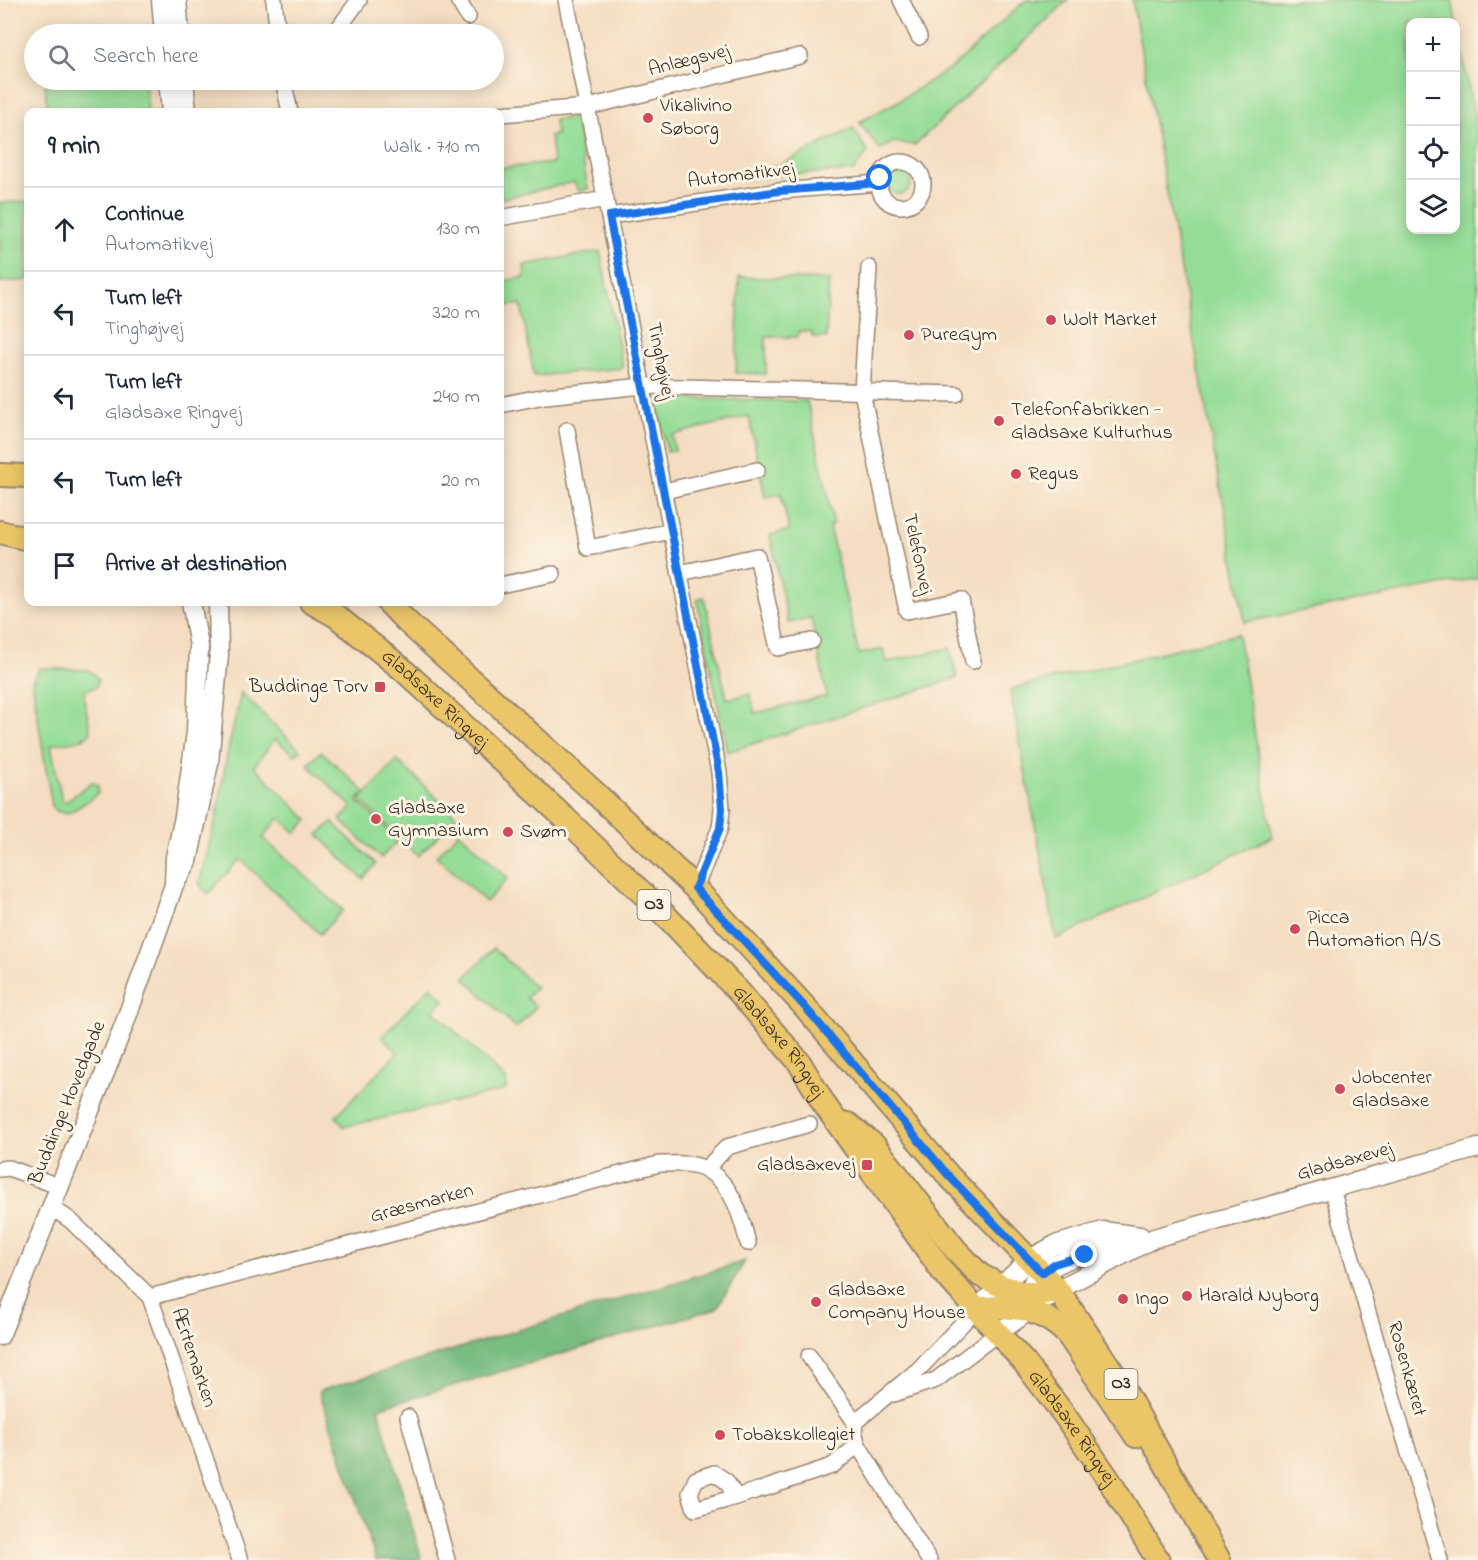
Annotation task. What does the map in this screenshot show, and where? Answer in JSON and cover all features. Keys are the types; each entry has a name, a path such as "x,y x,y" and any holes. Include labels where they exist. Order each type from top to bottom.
{"main road":[{"path":"0,475 24,476"},
{"path":"0,524 24,523"},
{"path":"0,532 24,538"},
{"name":"Gladsaxe Ringvej","path":"318,606 336,616 401,668 568,821 667,917 739,992 799,1062 824,1104 943,1272 976,1309 1017,1313 1024,1362 1109,1480 1158,1560"},
{"name":"Gladsaxe Ringvej","path":"392,606 695,888 805,1007 948,1175 1058,1290 1122,1386 1219,1560"},
{"path":"824,1104 874,1145 972,1268 1001,1286 1017,1313"},
{"path":"1017,1313 1045,1293 1058,1290"},
{"path":"976,1309 1004,1306 1017,1313 1054,1321 1068,1335 1131,1431 1176,1483"}],"street":[{"path":"161,0 163,24"},
{"path":"177,0 179,24"},
{"path":"274,0 277,24"},
{"path":"342,24 359,0"},
{"path":"459,0 468,17"},
{"name":"Tinghøjvej","path":"566,0 719,772 722,809 720,828 695,888"},
{"path":"901,0 919,37"},
{"name":"Anlægsvej","path":"588,107 800,56"},
{"path":"169,90 171,108"},
{"path":"185,90 187,108"},
{"path":"285,90 289,108"},
{"path":"504,114 588,107"},
{"name":"Automatikvej","path":"609,216 779,191 879,183"},
{"path":"505,217 606,199"},
{"name":"Telefonvej","path":"869,268 862,392 907,611 961,600 974,661"},
{"path":"504,404 545,396 643,386 956,394"},
{"path":"567,430 588,548 672,531"},
{"path":"664,491 757,471"},
{"path":"680,573 757,556 778,648 812,641"},
{"path":"504,584 553,573"},
{"name":"Buddinge Hovedgade","path":"174,885 175,857 184,817 196,732 199,646 191,606"},
{"path":"204,606 213,706"},
{"name":"Buddinge Hovedgade","path":"0,1336 124,1025 174,885 188,861 209,763 219,654 219,606"},
{"path":"748,1243 740,1212 725,1185 706,1169 728,1147 809,1124"},
{"name":"Gladsaxevej","path":"1058,1290 1154,1238 1478,1148"},
{"name":"Græsmarken","path":"150,1297 659,1164 684,1164 706,1169"},
{"path":"0,1169 9,1168 58,1186"},
{"name":"Rosenkæret","path":"1332,1189 1440,1560"},
{"name":"Ærtemarken","path":"51,1207 70,1220 150,1297 240,1560"},
{"name":"Gladsaxevej","path":"976,1309 1001,1286 1036,1266 1054,1245 1103,1231 1154,1238"},
{"path":"888,1396 936,1380 1017,1313 1036,1266"},
{"path":"855,1422 918,1370 976,1309"},
{"path":"808,1356 855,1422 854,1432 858,1445 929,1560"},
{"path":"408,1417 447,1560"},
{"path":"736,1497 832,1466 858,1445"}],"green space":[{"path":"1026,0 1068,0 915,145 893,142 880,150 859,122 895,103 952,67"},
{"path":"1132,0 1452,0 1455,18 1406,18 1406,234 1460,234 1460,42 1478,136 1478,578 1245,622"},
{"path":"45,90 146,90 148,108 48,108"},
{"path":"575,117 588,189 579,191 574,182 504,198 504,168 553,163 550,136 556,135 554,120"},
{"path":"853,128 868,152 853,171 738,180 784,163"},
{"path":"899,170 908,173 911,182 908,191 899,194 890,191 887,182 890,173"},
{"path":"24,201 24,280 0,282 0,203"},
{"path":"600,251 623,368 534,376 521,304 504,306 504,281 525,277 524,265"},
{"path":"739,277 829,280 826,338 812,337 812,332 799,331 798,337 766,337 766,374 736,373"},
{"path":"662,398 807,401 834,524 829,526 859,654 883,649 887,662 950,648 957,678 727,752 697,599 704,597 727,699 750,694 755,713 827,696 811,618 788,623 770,535 789,530 781,494 765,497 749,416 672,435 675,450 667,452 658,404"},
{"path":"1238,634 1272,837 1056,939 1010,689"},
{"path":"40,668 89,670 98,679 96,687 85,690 84,699 91,732 86,737 83,736 84,739 51,745 62,801 65,802 92,782 98,786 98,793 70,812 63,813 52,807 32,681"},
{"path":"241,693 300,750 295,755 275,739 254,766 308,820 296,833 279,818 263,838 343,910 320,934 240,859 208,894 199,884 218,810"},
{"path":"321,751 365,792 357,801 398,840 381,858 340,820 352,807 308,765"},
{"path":"397,760 457,817 418,856 360,800"},
{"path":"332,822 376,864 363,879 318,835"},
{"path":"459,832 508,878 486,902 436,856"},
{"path":"494,948 536,988 526,998 536,1007 516,1028 464,978"},
{"path":"431,986 444,1000 434,1011 506,1080 506,1090 344,1127 336,1116 398,1052 382,1037"},
{"path":"745,1261 717,1308 378,1408 422,1560 376,1560 319,1391"}],"place":[{"name":"Vikalivino Søborg","path":"648,118"},
{"name":"Wolt Market","path":"1051,320"},
{"name":"PureGym","path":"909,335"},
{"name":"Telefonfabrikken - Gladsaxe Kulturhus","path":"999,421"},
{"name":"Regus","path":"1016,474"},
{"name":"Buddinge Torv","path":"380,687"},
{"name":"Gladsaxe Gymnasium","path":"376,819"},
{"name":"Svøm","path":"508,832"},
{"name":"Picca Automation A/S","path":"1295,929"},
{"name":"Jobcenter Gladsaxe","path":"1340,1089"},
{"name":"Gladsaxevej","path":"867,1165"},
{"name":"Harald Nyborg","path":"1187,1296"},
{"name":"Ingo","path":"1123,1299"},
{"name":"Gladsaxe Company House","path":"816,1302"},
{"name":"Tobakskollegiet","path":"720,1435"}],"route":[{"path":"880,178 879,183 779,191 609,216 719,772 722,809 720,828 695,888 805,1007 948,1175 1042,1273 1054,1264 1085,1255"}]}
